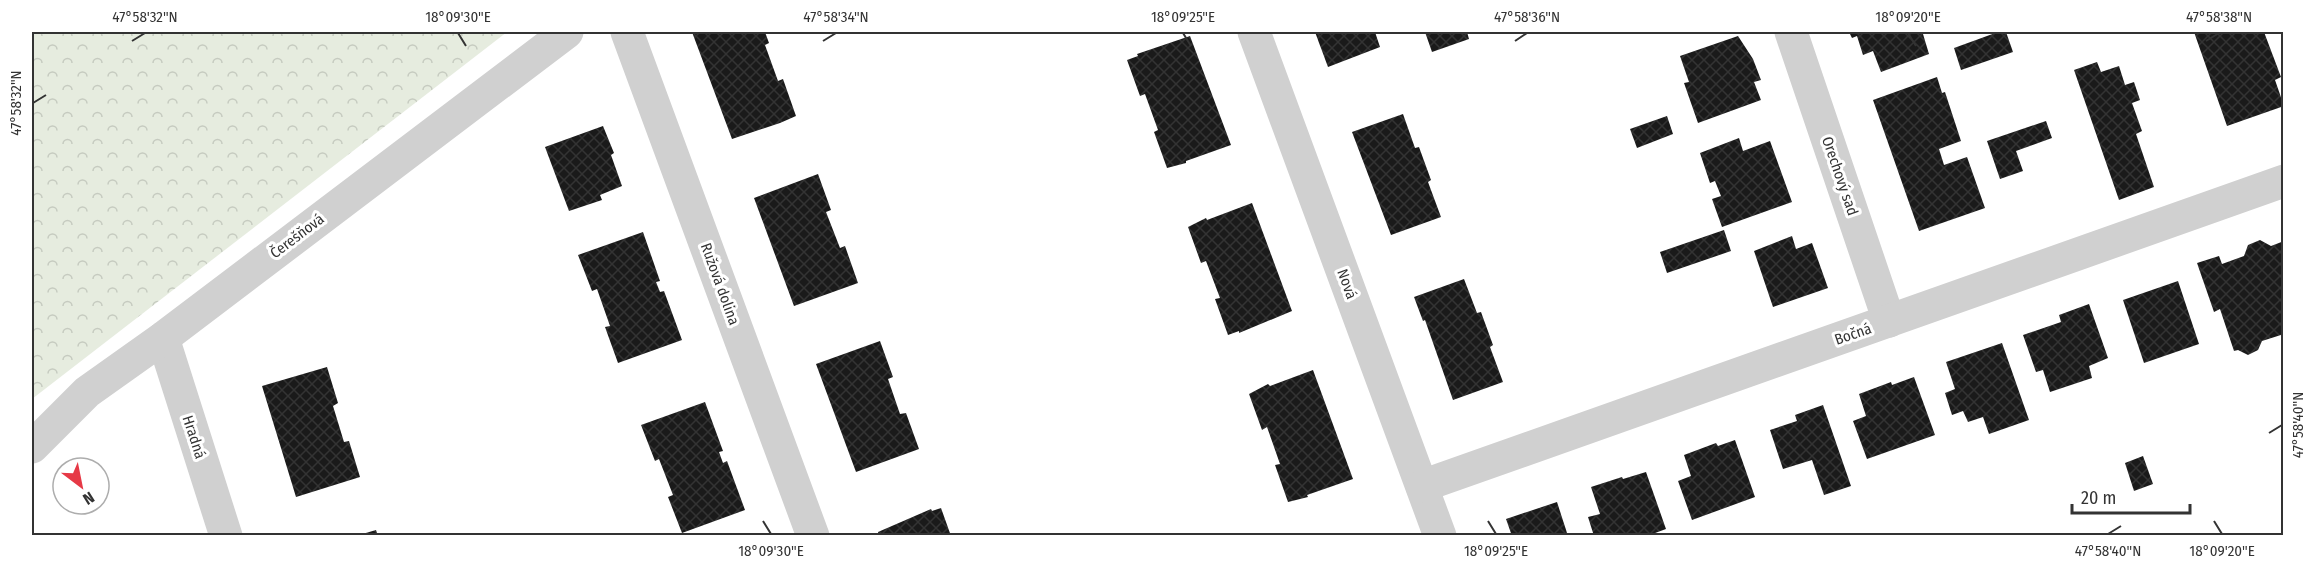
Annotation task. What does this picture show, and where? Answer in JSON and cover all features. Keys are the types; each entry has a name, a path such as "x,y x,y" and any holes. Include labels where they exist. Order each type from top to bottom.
{"street":[{"name":"Čerešňová","path":"32,447 87,392 163,338 567,32"},
{"name":"Ružová dolina","path":"627,32 813,536"},
{"name":"Nová","path":"1254,32 1440,536"},
{"name":"Orechový sad","path":"1791,32 1889,321"},
{"name":"Bočná","path":"1422,486 2283,181"},
{"name":"Hradná","path":"163,338 226,536"}],"green space":[{"path":"32,32 507,32 32,399"}],"building":[{"path":"692,32 765,32 769,43 765,45 778,81 783,79 796,116 732,139"},
{"path":"1315,32 1375,32 1380,47 1328,67"},
{"path":"1425,32 1467,32 1469,39 1432,52"},
{"path":"1849,32 1928,32 1923,34 1929,54 1881,72 1873,51 1863,55 1857,36 1852,38"},
{"path":"1998,32 2006,32 2013,52 1961,70 1954,48"},
{"path":"2194,32 2264,32 2281,77 2275,80 2284,106 2227,126"},
{"path":"1190,36 1231,145 1167,168 1154,132 1158,130 1145,94 1140,96 1127,60 1138,56 1137,54"},
{"path":"1738,36 1753,59 1761,80 1754,82 1761,100 1698,123 1684,83 1689,82 1680,56"},
{"path":"2097,62 2101,72 2119,66 2125,85 2134,82 2140,100 2132,103 2142,131 2136,134 2154,187 2119,200 2074,70"},
{"path":"1937,77 1942,93 1945,92 1961,141 1939,149 1944,165 1967,157 1985,208 1919,231 1873,100"},
{"path":"1403,114 1415,148 1419,147 1431,180 1428,182 1441,217 1391,235 1352,132"},
{"path":"1667,116 1673,134 1637,148 1630,129"},
{"path":"2046,121 2052,138 2016,151 2023,171 2000,179 1987,141"},
{"path":"603,126 614,153 611,155 622,186 600,195 602,200 569,211 545,147"},
{"path":"1739,138 1743,151 1770,141 1792,202 1722,227 1712,199 1721,196 1715,181 1710,183 1700,153"},
{"path":"818,174 831,210 826,212 840,248 845,246 858,283 794,306 754,198"},
{"path":"1252,203 1292,311 1239,333 1239,331 1228,335 1215,299 1220,298 1206,261 1201,263 1188,227 1206,218 1207,220"},
{"path":"1724,230 1731,251 1667,273 1660,252"},
{"path":"643,232 660,281 656,282 660,292 664,291 682,340 618,363 605,327 610,326 597,289 592,291 578,255"},
{"path":"1792,236 1796,249 1812,243 1828,288 1773,307 1754,251"},
{"path":"2260,240 2271,246 2284,241 2284,334 2262,341 2258,350 2248,355 2238,350 2234,351 2220,309 2214,312 2197,263 2219,256 2222,264 2244,256 2248,245"},
{"path":"1464,279 1477,313 1481,312 1493,345 1490,347 1503,382 1453,400 1425,320 1423,321 1414,297"},
{"path":"2178,281 2199,344 2144,363 2123,300"},
{"path":"2089,304 2108,358 2089,366 2092,378 2050,392 2043,370 2036,372 2023,335 2061,322 2059,315"},
{"path":"880,341 893,377 888,379 900,414 906,413 919,449 856,472 816,364"},
{"path":"2002,343 2029,420 1989,434 1983,417 1968,422 1963,411 1952,415 1945,393 1955,389 1946,362"},
{"path":"327,367 338,403 333,406 344,442 349,441 360,477 296,497 262,386"},
{"path":"1313,370 1353,479 1307,495 1308,497 1288,502 1275,465 1280,464 1267,427 1262,430 1249,394 1268,384 1270,386"},
{"path":"1914,377 1935,435 1867,459 1853,421 1866,416 1859,394 1891,382 1892,385"},
{"path":"705,402 723,451 719,452 723,463 727,461 745,510 682,533 668,497 673,495 659,459 655,461 641,425"},
{"path":"1823,405 1851,486 1824,495 1812,460 1783,469 1770,430 1797,421 1795,415"},
{"path":"1735,440 1755,497 1692,520 1678,481 1691,476 1684,455 1716,443 1718,446"},
{"path":"2143,456 2153,484 2134,491 2125,463"},
{"path":"1646,472 1666,529 1647,536 1594,536 1588,517 1600,514 1591,487"},
{"path":"1557,502 1568,536 1512,536 1506,519"},
{"path":"941,508 951,536 879,536 878,532 931,509 932,511"},
{"path":"376,530 378,536 359,536 359,535"}]}
